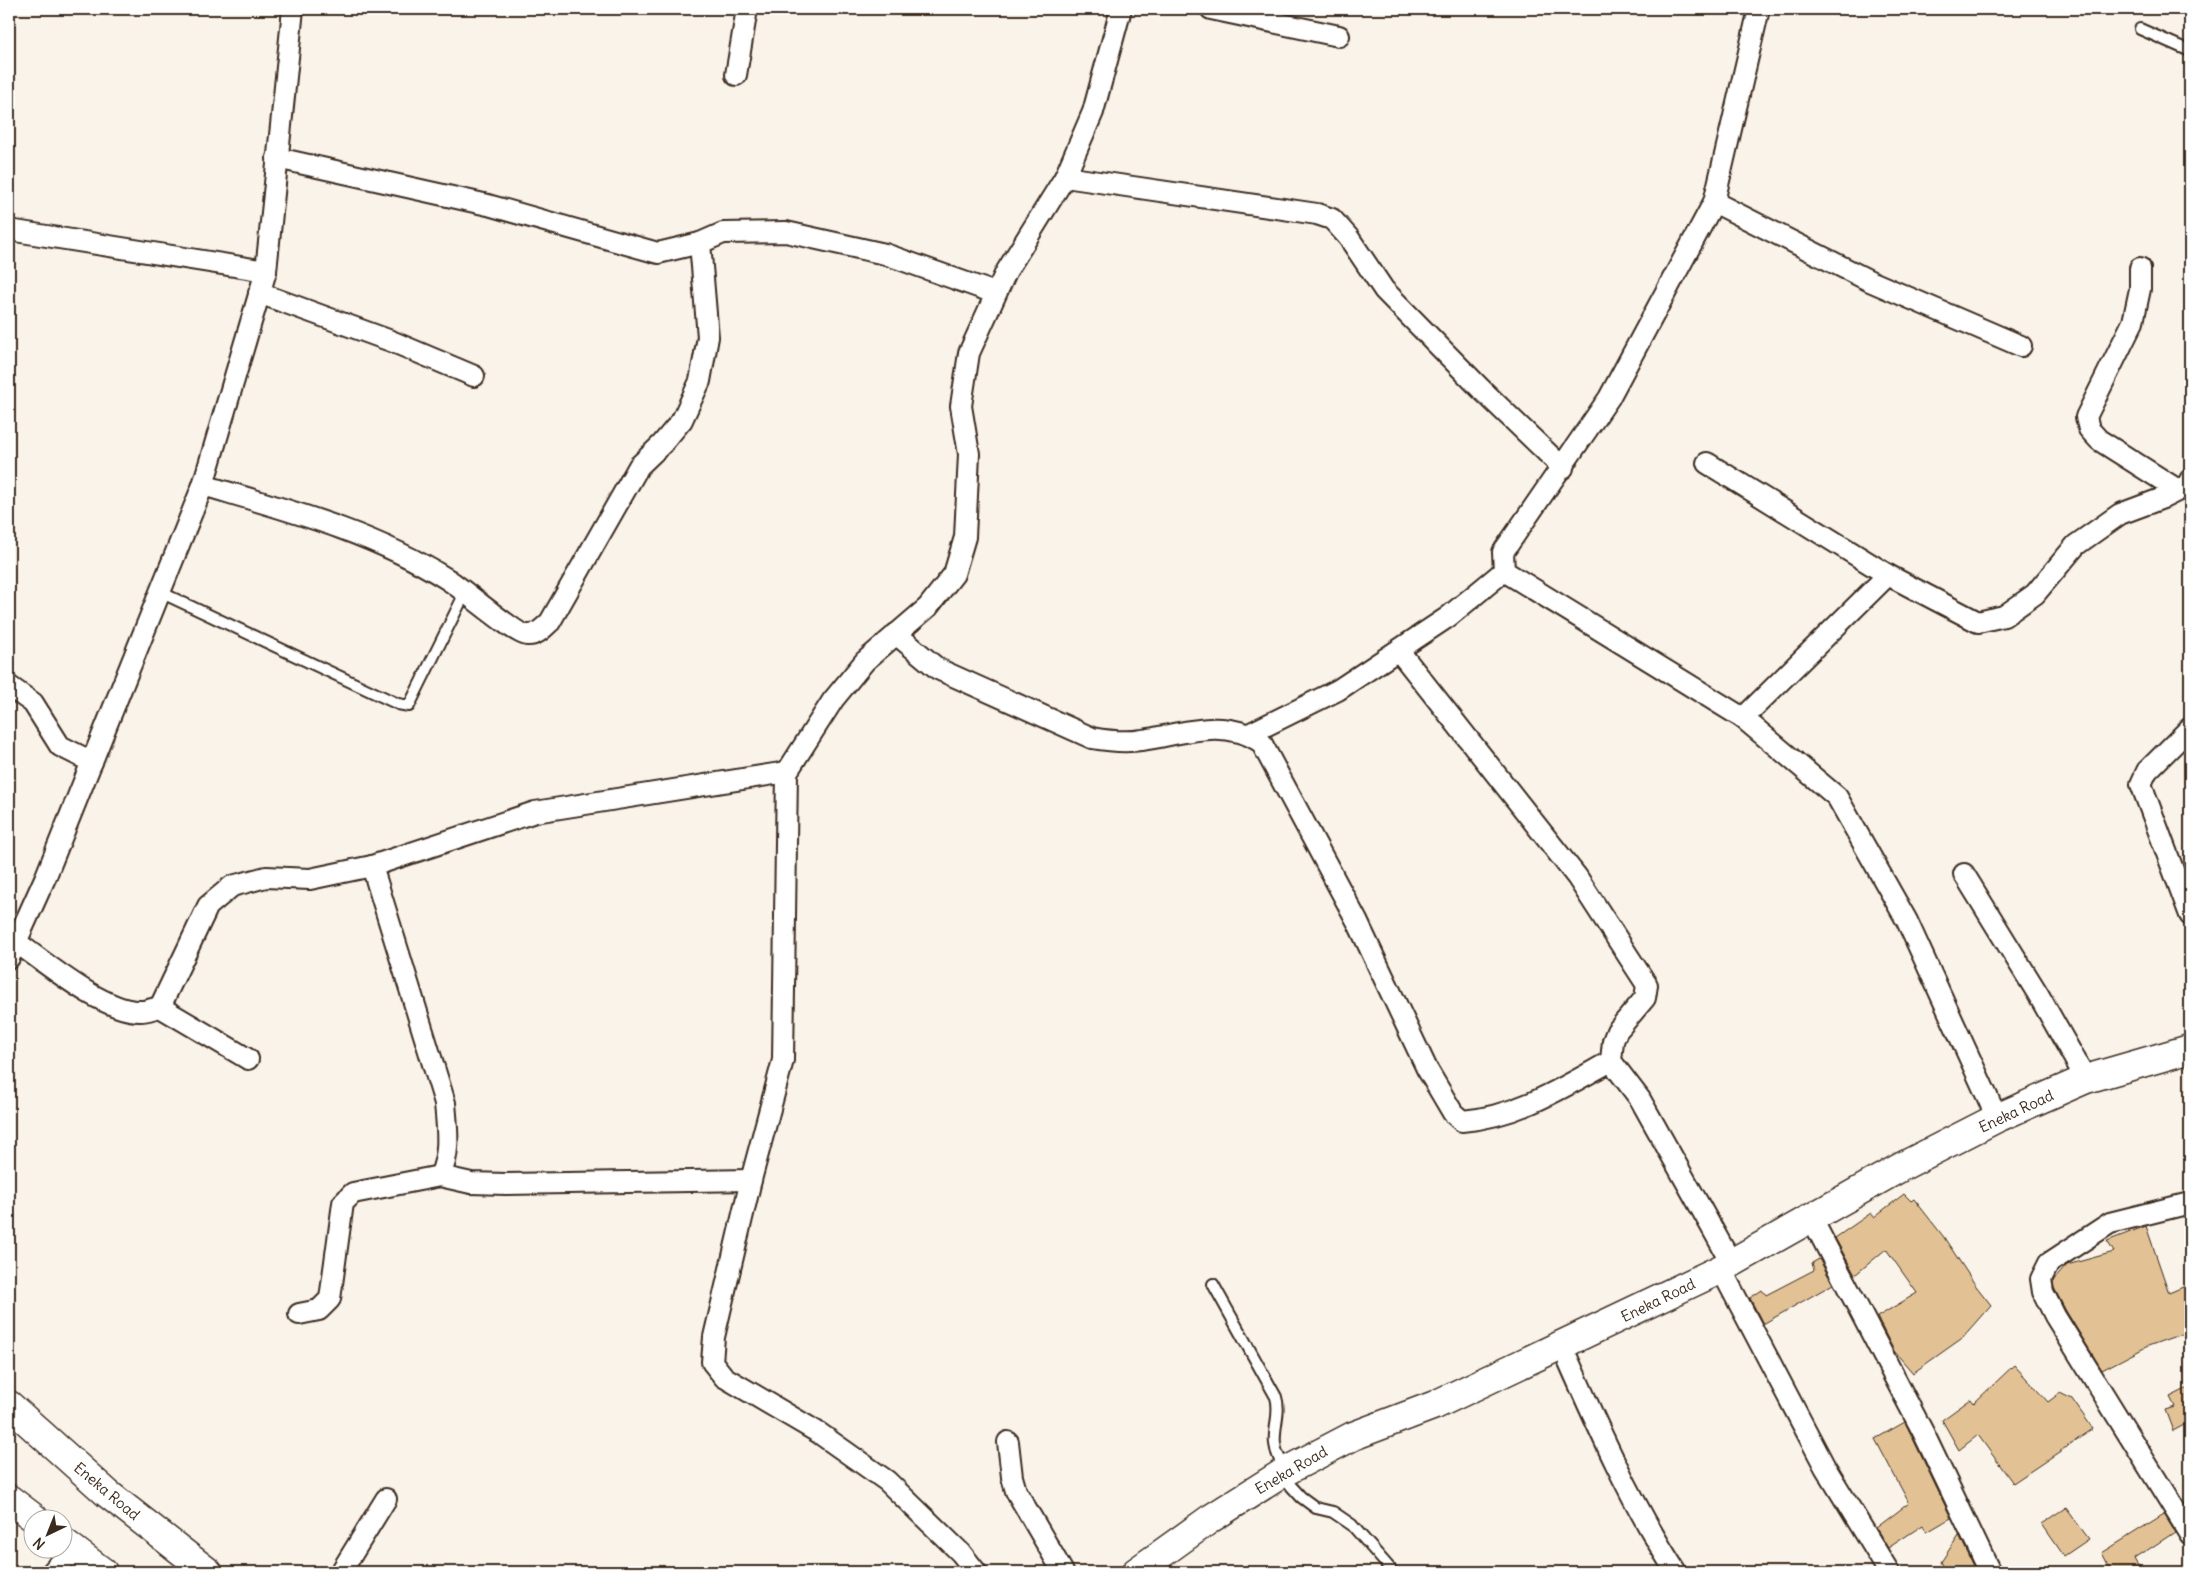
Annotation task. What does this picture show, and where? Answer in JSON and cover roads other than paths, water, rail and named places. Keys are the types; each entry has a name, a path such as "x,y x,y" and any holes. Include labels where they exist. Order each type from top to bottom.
{"main road":[{"name":"Eneka Road","path":"1136,1572 1210,1519 1284,1472 1353,1436 1435,1405 1562,1346 1726,1266 1812,1219 1902,1166 1997,1118 2086,1079 2190,1049"},
{"name":"Eneka Road","path":"9,1405 108,1494 208,1572"},
{"path":"9,1499 22,1509"},
{"path":"72,1548 103,1572"}],"street":[{"path":"248,1059 160,1007 141,1011 123,1009 91,994 13,950 46,876 203,485 266,271 293,9"},
{"path":"736,75 747,9"},
{"path":"976,1572 961,1553 887,1481 819,1434 724,1377 712,1362 714,1337 751,1180 783,1060 787,772 832,700 865,661 928,607 954,574 965,537 969,454 961,406 969,354 995,293 1065,177 1093,112 1121,9"},
{"path":"1211,9 1339,36"},
{"path":"1504,571 1503,552 1563,468 1609,398 1714,202 1759,9"},
{"path":"277,158 488,205 658,252 700,242 723,233 786,232 885,254 995,293"},
{"path":"1065,177 1317,214 1332,219 1348,238 1384,290 1480,388 1563,468"},
{"path":"1714,202 1870,280 2021,346"},
{"path":"9,230 266,271"},
{"path":"203,485 330,523 414,560 466,591 503,622 525,636 535,635 550,622 640,466 682,420 700,381 708,337 700,242"},
{"path":"2140,268 2140,289 2133,322 2086,417 2086,423 2100,440 2184,485"},
{"path":"259,294 391,341 474,376"},
{"path":"1707,463 1888,575 1978,622 2004,616 2035,594 2076,544 2120,514 2184,485"},
{"path":"1249,734 1338,690 1448,617 1504,571"},
{"path":"1504,571 1743,718 1838,797 1907,921 1997,1118"},
{"path":"1743,718 1888,575"},
{"path":"896,634 938,669 1092,738 1114,742 1141,740 1208,728 1236,729 1249,734 1261,742 1358,920 1427,1069 1454,1113 1462,1121 1478,1120 1531,1105 1611,1061"},
{"path":"1399,651 1577,877 1647,985 1645,998 1617,1031 1613,1041 1611,1061 1640,1099 1726,1266 1825,1467 1889,1572"},
{"path":"9,686 33,703 60,746 92,762"},
{"path":"2190,728 2147,772 2141,784 2190,915"},
{"path":"160,1007 208,906 232,886 266,877 310,880 372,866 535,812 787,772"},
{"path":"372,866 444,1103 449,1144 446,1161 440,1176"},
{"path":"1964,874 2038,994 2086,1079"},
{"path":"299,1314 319,1310 330,1299 343,1203 353,1193 440,1176 471,1183 506,1184 751,1180"},
{"path":"2190,1203 2110,1223 2049,1264 2041,1279 2042,1292 2055,1316 2190,1534"},
{"path":"1812,1219 1923,1432 1990,1572"},
{"path":"1562,1346 1598,1428 1658,1545 1676,1572"},
{"path":"1008,1442 1012,1476 1016,1491 1063,1572"},
{"path":"341,1572 386,1499"},
{"path":"52,1572 60,1558"}],"lane":[{"path":"2140,29 2190,51"},
{"path":"160,592 398,704 409,706 466,591"},
{"path":"1213,1284 1276,1397 1279,1409 1274,1442 1284,1472 1301,1497 1316,1508 1333,1512 1352,1525 1394,1572"}]}
